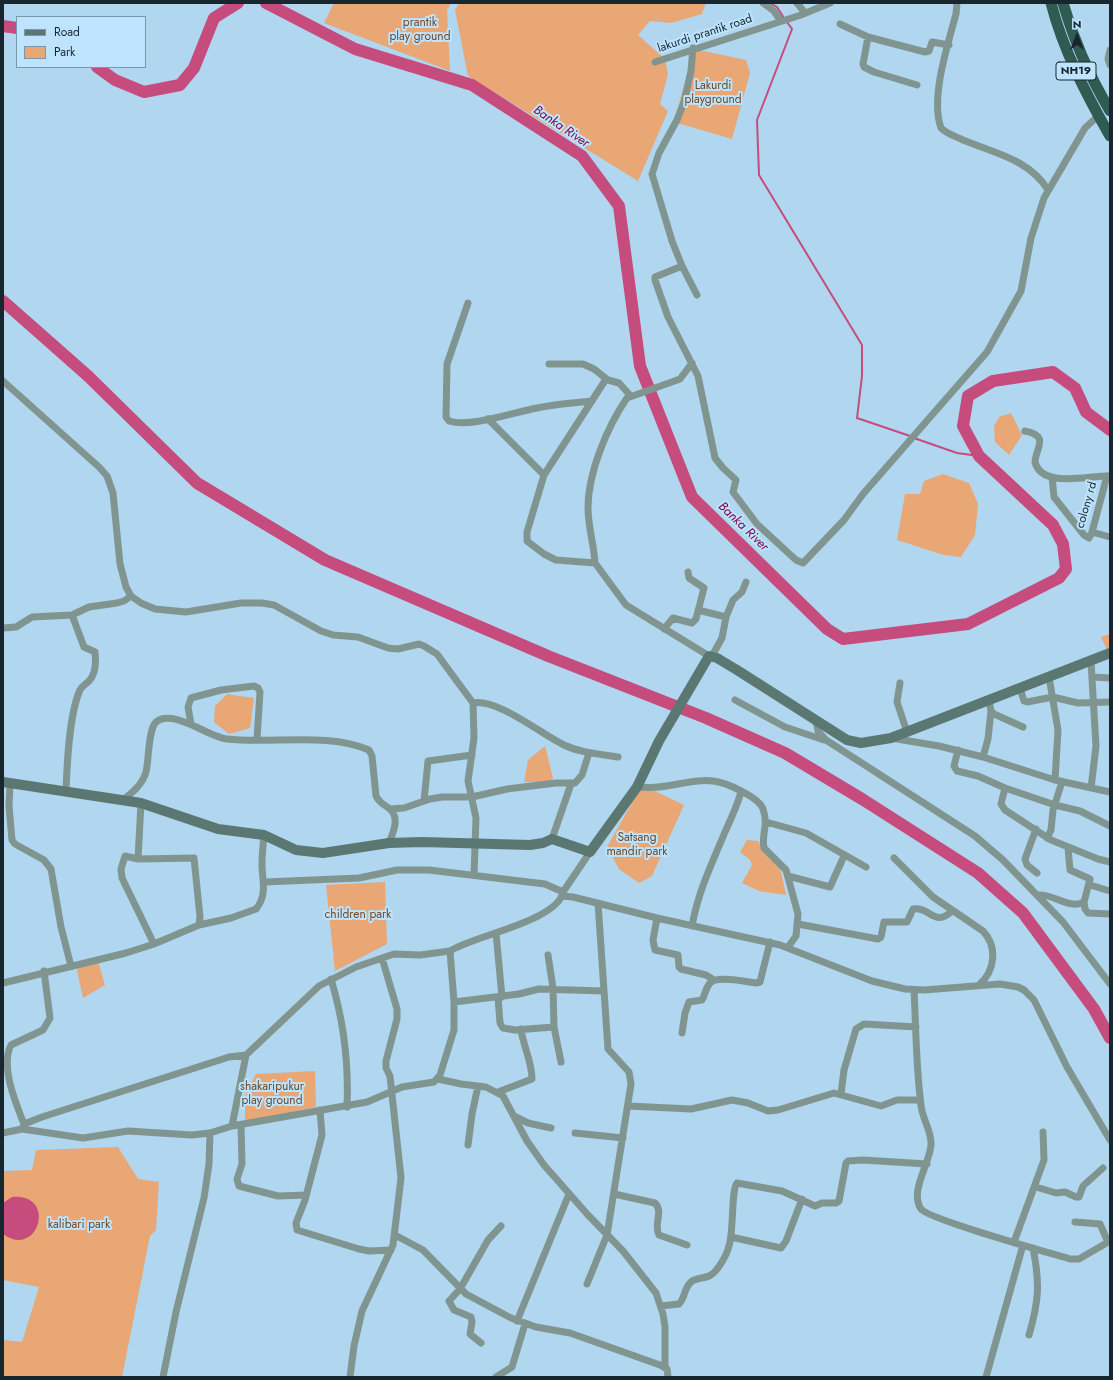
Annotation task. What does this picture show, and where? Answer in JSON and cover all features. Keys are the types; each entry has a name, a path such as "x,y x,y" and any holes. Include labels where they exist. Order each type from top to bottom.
{"highway":[{"name":"NH19","path":"1051,3 1061,37 1074,67 1110,136"},
{"name":"NH19","path":"1063,3 1071,31 1110,111"}],"main road":[{"path":"7,783 141,803 218,829 264,835 296,850 323,853 389,843 422,842 530,845 552,839 590,852 637,787 659,741 695,679 711,656 848,740 854,742 891,738 1110,653"}],"street":[{"path":"763,3 774,11 782,20"},
{"path":"797,3 805,13"},
{"name":"lakurdi prantik road","path":"654,62 693,48 805,13 830,3"},
{"path":"956,3 956,14 938,104 941,128 946,132 973,144 1004,155 1020,163 1041,179 1048,190"},
{"path":"840,24 868,37 925,52 929,51 932,42 949,45"},
{"path":"868,37 863,64 864,67 874,72 917,85"},
{"path":"693,48 691,71 684,102 677,120 660,153 652,174 654,185 660,196 672,241 682,266 697,295"},
{"path":"1110,50 1108,59 1110,65"},
{"path":"682,266 655,277 655,280 668,317 692,362 701,386 715,458 736,480 733,486 733,492 750,516 799,563 806,561 844,520 862,494 976,366 992,345 1021,291 1037,217 1048,190 1059,175 1085,128 1098,115"},
{"path":"468,303 447,364 446,416 449,421 455,423 488,419 536,408 592,401"},
{"path":"692,362 680,379 630,393 623,403 607,434 597,460 588,508 594,544 595,563 626,605 711,656 722,638 726,617 733,600 742,592 746,582"},
{"path":"549,364 583,364 594,369 606,379 619,384 630,393"},
{"path":"595,563 556,560 544,554 527,541 527,532 544,475 606,379"},
{"path":"3,381 94,462 107,476 113,493 120,564 126,587 131,596 140,603 167,612 186,612 241,603 262,603 274,605 321,631 358,637 388,648 398,649 413,645 424,646 437,654 473,702 474,738 468,781 476,818 474,875"},
{"path":"488,419 544,475"},
{"path":"1025,431 1037,435 1040,450 1036,459 1036,466 1040,472 1052,477"},
{"name":"colony rd","path":"1109,476 1091,535 1087,537 1054,497 1052,477 1109,476"},
{"path":"1092,532 1110,537"},
{"path":"664,629 673,618 692,623 696,618 704,588 689,578 688,572"},
{"path":"3,628 16,626 32,617 72,616 88,607 117,603 124,601 131,596"},
{"path":"698,610 726,617"},
{"path":"66,791 70,736 75,710 81,689 91,678 95,665 94,652 86,649 83,645 72,616"},
{"path":"1090,662 1093,677 1096,746 1091,788"},
{"path":"1047,838 1052,827 1058,781 1058,730 1049,677"},
{"path":"1093,677 1110,678"},
{"path":"900,683 897,702 907,732"},
{"path":"191,724 188,707 191,698 221,690 254,686 258,688 260,692 257,739"},
{"path":"1020,688 1024,701 1027,702 1053,697 1078,703 1110,702"},
{"path":"735,700 785,727 826,740 975,836 1003,860 1063,922 1110,984"},
{"path":"983,757 991,711 989,700"},
{"path":"473,702 486,702 564,744 589,753 618,757"},
{"path":"991,711 1023,727"},
{"path":"123,800 135,790 144,777 152,728 157,722 172,720 184,721 222,739 348,743 369,750 372,756 376,796 378,802 390,809 394,814 395,819 394,830 389,843"},
{"path":"816,720 818,731 826,740"},
{"path":"891,738 958,750 1058,781 1110,792"},
{"path":"958,750 954,766 957,771 978,776 1005,788 1055,805 1080,811 1110,826"},
{"path":"390,809 404,808 442,797 472,796 507,789 556,783 571,784 579,780 589,753"},
{"path":"424,801 428,762 472,755"},
{"path":"637,787 656,788 714,781 741,792 759,802 763,809 766,822 763,839 765,852 781,864 788,876 798,914 798,924 794,941 788,947"},
{"path":"7,783 12,840 15,844 44,860 51,869 61,927 71,966"},
{"path":"552,839 571,784"},
{"path":"1005,788 1001,800 1003,808 1036,829 1047,838 1098,860 1110,862"},
{"path":"692,926 697,902 708,870 738,804 741,792"},
{"path":"138,859 141,803"},
{"path":"766,822 806,833 844,856 866,867"},
{"path":"1036,829 1024,858 1027,865 1037,873"},
{"path":"3,983 44,971 71,966 154,944 198,925 231,918 256,909 263,897 264,882 262,865 264,835"},
{"path":"1068,848 1070,870 1076,874 1088,878 1090,885 1084,902 1085,909 1088,913 1110,914"},
{"path":"3,1133 23,1127 42,1117 222,1060 246,1055 319,986 356,967 401,953 420,955 450,951 519,925 546,911 563,894 590,852"},
{"path":"154,944 122,878 121,869 125,856 138,859 194,858 200,917 198,925"},
{"path":"788,876 830,887 844,856"},
{"path":"894,858 933,897 983,931 990,942 992,951 991,971 989,976 979,985"},
{"path":"264,882 358,878 397,870 429,870 545,884 563,894 573,897 657,918 788,947 872,981 905,990 1010,984 1024,990 1034,1000 1068,1067 1110,1140"},
{"path":"1090,885 1110,891"},
{"path":"1038,895 1049,894 1068,903 1079,904 1084,902"},
{"path":"587,1284 607,1235 628,1106 630,1076 626,1067 608,1049 598,903"},
{"path":"798,924 878,939 881,937 884,922 907,922 913,909 918,909 929,915 941,918 946,917 952,911"},
{"path":"657,918 653,940 655,950 678,955 679,967 681,969 706,975 714,980"},
{"path":"496,933 501,1026 506,1029 554,1027"},
{"path":"682,1033 684,1013 688,1002 702,1000 708,986 714,980 721,979 756,983 760,982 770,942"},
{"path":"438,1079 454,1030 454,1002 450,951"},
{"path":"548,955 553,988 554,1027 561,1062"},
{"path":"350,1377 354,1346 362,1311 391,1250 395,1235 401,1178 392,1092 386,1061 397,1019 397,1009 382,958"},
{"path":"23,1127 13,1098 8,1069 8,1055 12,1045 42,1030 50,1018 44,971"},
{"path":"331,979 343,1022 349,1076 347,1107"},
{"path":"454,1002 519,994 539,988 586,992 604,991"},
{"path":"914,990 920,1100 924,1119 932,1141 927,1164 918,1191 918,1202 923,1211 955,1224 1033,1248 1076,1259 1109,1241 1100,1224 1075,1222"},
{"path":"841,1094 844,1070 858,1026 864,1024 916,1027"},
{"path":"498,1092 532,1079 530,1061 522,1040 521,1029"},
{"path":"232,1126 246,1055"},
{"path":"23,1127 83,1138 128,1130 192,1134 210,1133 232,1126 320,1110 347,1107 367,1102 402,1087 426,1084 438,1079 486,1087 503,1096 527,1141 544,1165 650,1284 656,1293 661,1306 665,1326 665,1367 668,1377"},
{"path":"468,1145 472,1114 478,1086"},
{"path":"628,1106 691,1109 732,1100 748,1103 768,1111 778,1110 815,1100 826,1094 841,1094 881,1106 897,1100 920,1100"},
{"path":"320,1110 322,1134 306,1195 296,1223 297,1230 359,1249 369,1251 391,1250"},
{"path":"514,1115 528,1123 551,1128"},
{"path":"241,1125 242,1164 238,1179 239,1186 278,1196 306,1195"},
{"path":"1014,1242 1036,1187 1045,1155 1042,1144 1043,1132"},
{"path":"163,1377 176,1312 204,1198 210,1133"},
{"path":"575,1133 623,1138"},
{"path":"661,1306 679,1304 683,1301 690,1281 709,1276 713,1273 729,1247 734,1216 733,1192 737,1183 782,1191 815,1206 822,1203 836,1203 841,1195 846,1163 848,1161 863,1160 927,1164"},
{"path":"1036,1187 1056,1193 1065,1192 1076,1197 1079,1196 1083,1186 1103,1168"},
{"path":"517,1321 569,1194"},
{"path":"614,1194 655,1203 658,1206 659,1213 657,1228 659,1235 687,1245"},
{"path":"731,1237 781,1248 786,1241 802,1199"},
{"path":"480,1343 470,1334 472,1322 471,1317 454,1310 450,1305 451,1298 460,1290 488,1240 501,1226"},
{"path":"395,1235 427,1253 460,1290 517,1321 570,1333 665,1367"},
{"path":"986,1377 1023,1245"},
{"path":"1029,1335 1036,1313 1038,1288 1038,1272 1033,1248"},
{"path":"496,1377 512,1367 525,1324"}],"green space":[{"name":"prantik play ground","path":"334,3 451,3 447,10 450,71 324,23"},
{"path":"459,3 706,3 702,14 671,23 650,21 638,35 665,59 668,74 660,104 668,111 638,181 468,76 455,10"},
{"name":"Lakurdi playground","path":"694,49 746,60 750,73 732,139 674,122"},
{"path":"1011,413 1022,435 1009,455 995,442 994,426 999,417"},
{"path":"943,474 969,483 978,504 975,535 961,557 944,555 897,540 905,494 920,494 924,481"},
{"path":"1110,634 1110,651 1108,652 1101,637"},
{"path":"227,694 254,698 250,728 229,734 214,722 215,706"},
{"path":"545,746 553,778 551,782 524,782 528,760"},
{"name":"Satsang mandir park","path":"642,785 684,805 652,876 639,883 619,869 607,847"},
{"path":"747,840 758,841 764,852 780,867 786,895 759,891 742,883 752,865 750,860 740,852"},
{"name":"children park","path":"385,882 387,944 335,971 326,885"},
{"path":"98,961 105,985 83,998 77,970 81,964"},
{"name":"shakaripukur play ground","path":"315,1071 316,1107 245,1121 245,1096 256,1074"},
{"name":"kalibari park","path":"118,1147 138,1179 159,1182 156,1230 150,1236 122,1377 3,1377 3,1340 22,1342 39,1287 3,1280 3,1171 32,1170 36,1150"}],"shaded area":[{"path":"12,1197 26,1199 35,1205 39,1214 38,1224 33,1233 26,1239 15,1240 3,1234 3,1203"}],"waterway":[{"name":"Banka River","path":"98,68 115,80 144,92 180,85 194,68 214,18 238,3"},
{"name":"Banka River","path":"266,3 355,49 472,85 582,156 619,206 640,366 692,497 827,629 843,639 968,624 1059,578 1066,569 1063,544 1053,525 979,456 963,426 968,396 993,381 1053,372 1075,388 1086,412 1110,430"},
{"path":"770,3 777,7 784,18"},
{"path":"787,22 792,29 757,120 759,175 862,345 862,376 857,418 910,436"},
{"name":"Banka River","path":"3,26 16,28"},
{"path":"3,301 88,376 197,483 325,560 548,656 706,718 785,753 862,799 978,873 1023,913 1094,1009 1110,1038"},
{"path":"914,438 957,453 979,456"}]}
